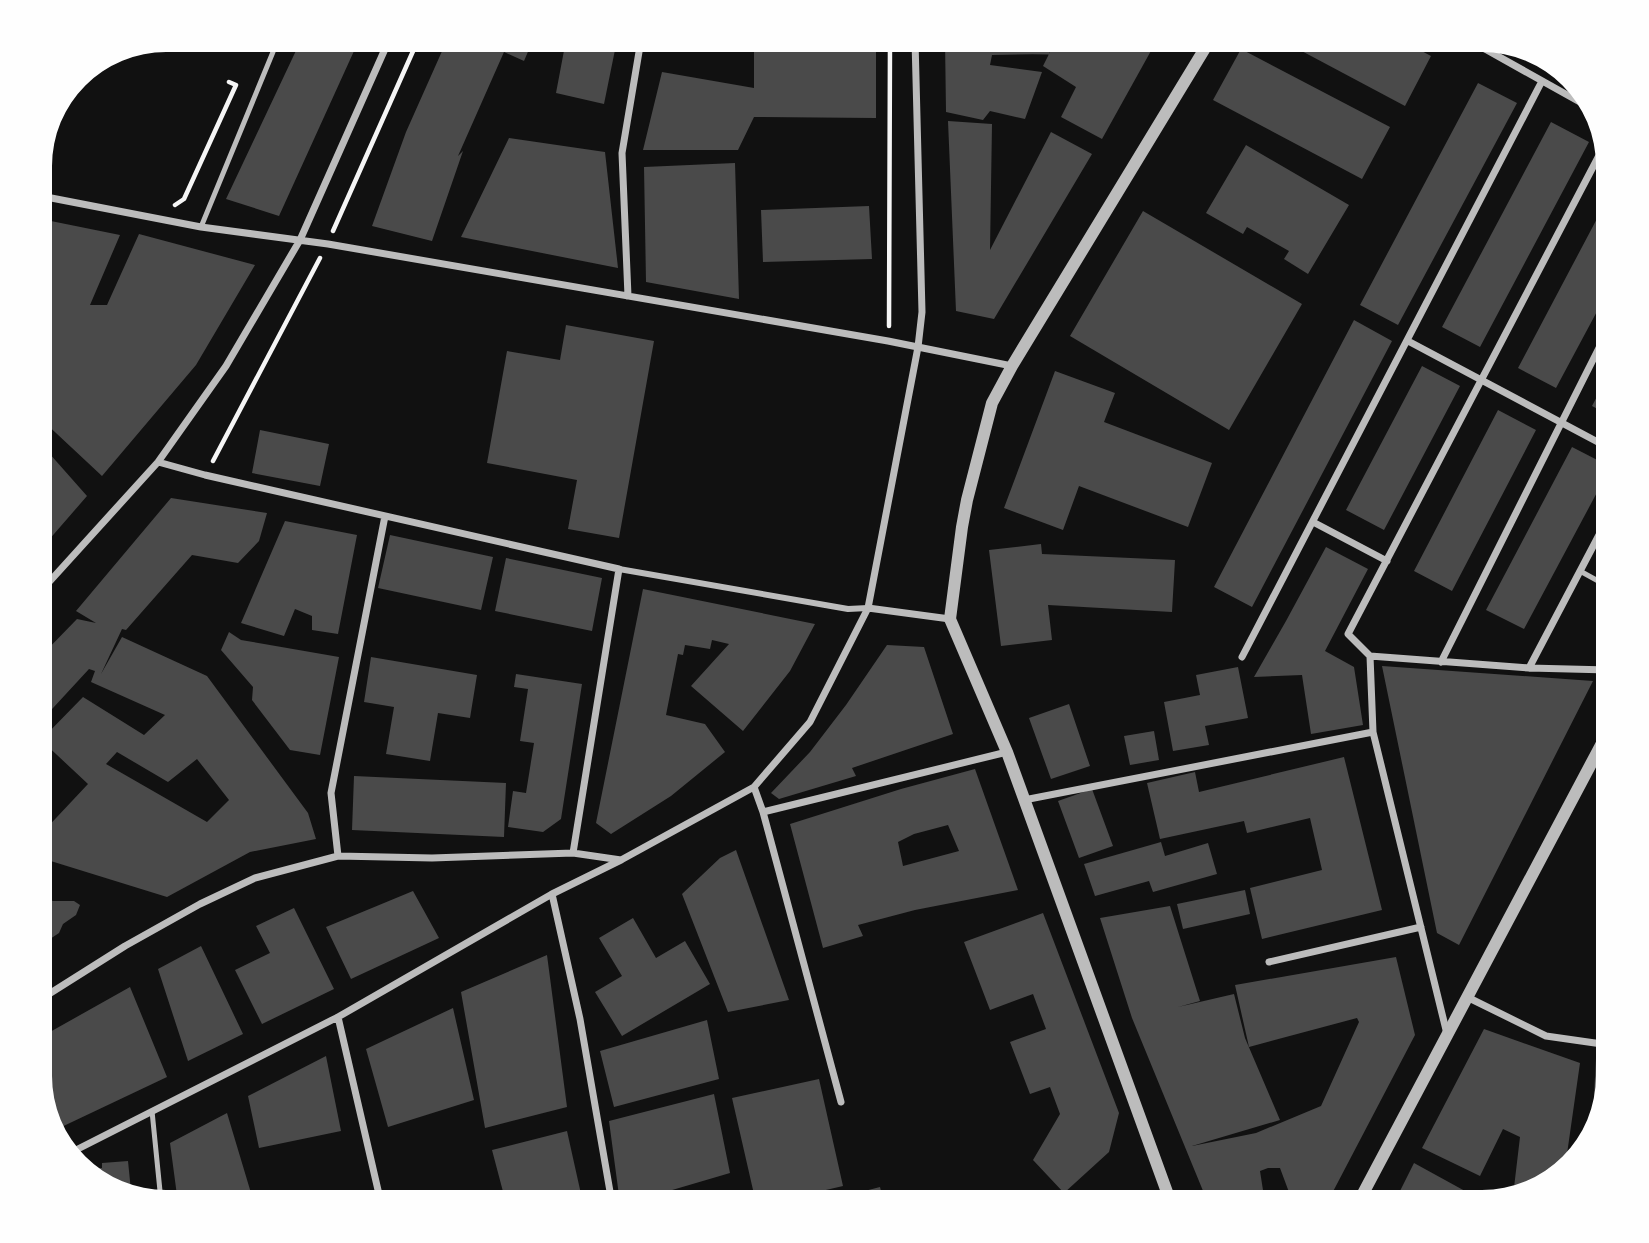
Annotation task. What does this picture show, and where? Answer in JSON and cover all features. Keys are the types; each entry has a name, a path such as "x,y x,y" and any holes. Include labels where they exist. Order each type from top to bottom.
{"street":[{"path":"53,578 158,462 226,366 300,240 384,52"},
{"path":"628,296 622,153 639,52"},
{"path":"78,1149 338,1017 552,894 621,860 754,787 810,722 868,608 918,347 922,312 915,52"},
{"path":"1166,1190 1006,752 950,619 967,500 992,403 1203,52"},
{"path":"1493,53 1574,99"},
{"path":"1242,657 1542,81"},
{"path":"1447,1035 1373,732 1370,656 1349,634 1596,161"},
{"path":"53,198 201,227 328,244 888,341 1012,366"},
{"path":"1408,341 1596,441"},
{"path":"1441,662 1596,354"},
{"path":"158,462 619,569 848,609 868,608 950,619"},
{"path":"338,856 331,793 384,516"},
{"path":"1313,522 1387,561"},
{"path":"1529,668 1596,541"},
{"path":"573,853 619,569"},
{"path":"1370,656 1529,668 1596,670"},
{"path":"1024,800 1373,732"},
{"path":"763,812 1006,752"},
{"path":"1365,1190 1596,754"},
{"path":"754,787 841,1102"},
{"path":"53,991 200,904 256,878 338,856 432,858 573,853 621,860"},
{"path":"552,894 580,1019 610,1190"},
{"path":"1269,962 1421,927"},
{"path":"1467,997 1546,1036 1596,1043"},
{"path":"338,1017 378,1190"}],"lane":[{"path":"201,227 273,52"},
{"path":"1580,571 1596,580"},
{"path":"152,1111 160,1189"}],"path":[{"path":"205,475 328,244 413,52"},
{"path":"888,341 890,52"},
{"path":"165,208 184,199 236,85 229,82"}],"building":[{"path":"295,52 354,52 279,216 226,199"},
{"path":"442,52 504,52 458,156 463,151 432,241 372,226 406,132"},
{"path":"504,52 528,52 524,61"},
{"path":"564,52 615,52 604,104 556,93"},
{"path":"754,52 876,52 876,118 754,117 738,150 643,150 662,72 754,88"},
{"path":"945,52 1050,52 992,55 990,65 1042,72 1025,119 990,111 983,120 946,112"},
{"path":"1050,52 1150,52 1102,139 1061,117 1076,87 1043,66"},
{"path":"1239,52 1247,52 1390,127 1362,179 1213,100"},
{"path":"1304,52 1424,52 1431,56 1405,106"},
{"path":"1478,83 1517,103 1398,325 1360,305"},
{"path":"948,121 992,124 990,250 1051,132 1092,154 994,319 956,311"},
{"path":"1551,122 1589,142 1480,347 1442,327"},
{"path":"509,138 605,152 618,268 461,237"},
{"path":"1246,145 1349,205 1308,274 1284,259 1289,251 1247,227 1243,234 1206,213"},
{"path":"735,163 739,299 646,282 644,167"},
{"path":"869,206 872,259 763,262 761,210"},
{"path":"1143,211 1302,304 1229,430 1070,336"},
{"path":"53,221 120,235 90,305 107,305 139,234 255,265 196,365 102,476 53,430"},
{"path":"1596,221 1596,313 1556,388 1518,368"},
{"path":"1354,320 1392,341 1252,607 1214,587"},
{"path":"566,325 654,341 619,538 568,529 577,480 487,463 507,351 560,360"},
{"path":"1422,366 1460,386 1384,530 1346,510"},
{"path":"1055,371 1115,393 1104,422 1212,463 1188,527 1079,486 1063,530 1004,508"},
{"path":"1498,410 1536,430 1452,591 1414,571"},
{"path":"260,430 329,444 320,486 252,473"},
{"path":"1572,447 1596,459 1596,494 1524,629 1486,610"},
{"path":"53,458 87,496 53,535"},
{"path":"171,498 267,513 259,541 238,563 192,555 126,630 122,629 101,674 122,637 207,676 308,813 316,839 250,852 167,897 53,862 53,821 88,784 53,751 53,728 83,697 144,735 165,715 91,682 95,671 89,669 53,708 53,644 77,619 96,623 76,611","holes":["117,752 168,782 197,759 229,800 207,822 106,764"]},
{"path":"285,521 357,535 338,634 312,630 312,616 295,609 284,636 241,623"},
{"path":"390,535 493,557 481,610 378,588"},
{"path":"1041,544 1042,554 1175,560 1172,612 1048,605 1052,640 1001,646 989,550"},
{"path":"1326,547 1368,569 1325,651 1354,667 1363,725 1311,734 1302,675 1254,677"},
{"path":"506,558 602,578 592,631 495,611"},
{"path":"643,589 815,624 790,671 743,731 691,686 729,644 712,640 710,649 685,645 683,655 678,654 666,715 705,724 725,752 671,796 611,834 596,823"},
{"path":"229,632 241,640 339,657 320,755 290,750 252,700 253,687 221,650"},
{"path":"887,645 924,647 953,734 852,768 856,776 779,799 771,793 810,752"},
{"path":"371,657 477,675 470,718 438,713 430,761 386,754 394,707 364,702"},
{"path":"1382,666 1593,681 1459,945 1437,933"},
{"path":"1238,667 1248,718 1205,726 1209,745 1173,751 1164,702 1200,695 1196,675"},
{"path":"516,674 582,684 561,819 543,832 508,827 513,791 526,793 534,743 520,741 528,689 514,687"},
{"path":"1069,704 1090,766 1051,779 1029,718"},
{"path":"1154,731 1159,760 1130,765 1124,736"},
{"path":"1344,757 1382,910 1262,939 1250,888 1322,870 1310,818 1247,833 1244,821 1160,839 1147,783 1195,772 1199,792"},
{"path":"975,769 1018,890 915,910 858,925 863,936 823,948 790,824","holes":["948,825 959,851 903,866 898,842 914,834"]},
{"path":"354,776 506,783 504,837 352,830"},
{"path":"1092,789 1113,846 1079,858 1058,801"},
{"path":"1161,842 1165,856 1208,843 1217,874 1153,892 1149,881 1095,896 1084,864"},
{"path":"736,850 789,1000 728,1012 682,894 720,858"},
{"path":"1245,890 1250,914 1183,929 1177,904"},
{"path":"413,891 439,938 351,979 326,927"},
{"path":"53,901 74,901 80,905 76,915 63,924 59,933 53,937"},
{"path":"1170,906 1200,1001 1178,1007 1234,994 1245,1038 1280,1120 1192,1146 1256,1133 1321,1106 1359,1022 1357,1018 1249,1047 1235,985 1396,957 1415,1035 1334,1190 1288,1190 1280,1168 1268,1168 1260,1171 1263,1190 1203,1190 1132,1018 1100,918"},
{"path":"294,908 334,989 262,1024 235,970 270,953 256,926"},
{"path":"1043,913 1119,1113 1109,1152 1067,1190 1061,1190 1033,1160 1060,1114 1050,1087 1030,1094 1010,1042 1046,1029 1033,994 990,1010 964,942"},
{"path":"633,918 656,958 685,941 710,984 622,1036 595,992 622,976 599,938"},
{"path":"201,946 243,1034 188,1061 158,969"},
{"path":"547,955 567,1107 485,1128 461,992"},
{"path":"130,987 167,1077 64,1126 56,1106 53,1084 53,1030"},
{"path":"453,1008 474,1100 388,1127 366,1049"},
{"path":"707,1020 719,1079 614,1107 600,1051"},
{"path":"1484,1029 1580,1063 1567,1152 1533,1179 1514,1185 1520,1137 1503,1129 1480,1176 1422,1148"},
{"path":"326,1056 341,1131 259,1148 248,1096"},
{"path":"819,1079 843,1186 826,1190 753,1190 732,1098"},
{"path":"714,1094 730,1173 672,1190 618,1190 609,1121"},
{"path":"227,1113 250,1190 176,1190 170,1143"},
{"path":"567,1131 580,1190 503,1190 492,1150"},
{"path":"128,1161 130,1184 99,1168 102,1168 102,1163"},
{"path":"1414,1163 1463,1190 1400,1190"}]}
